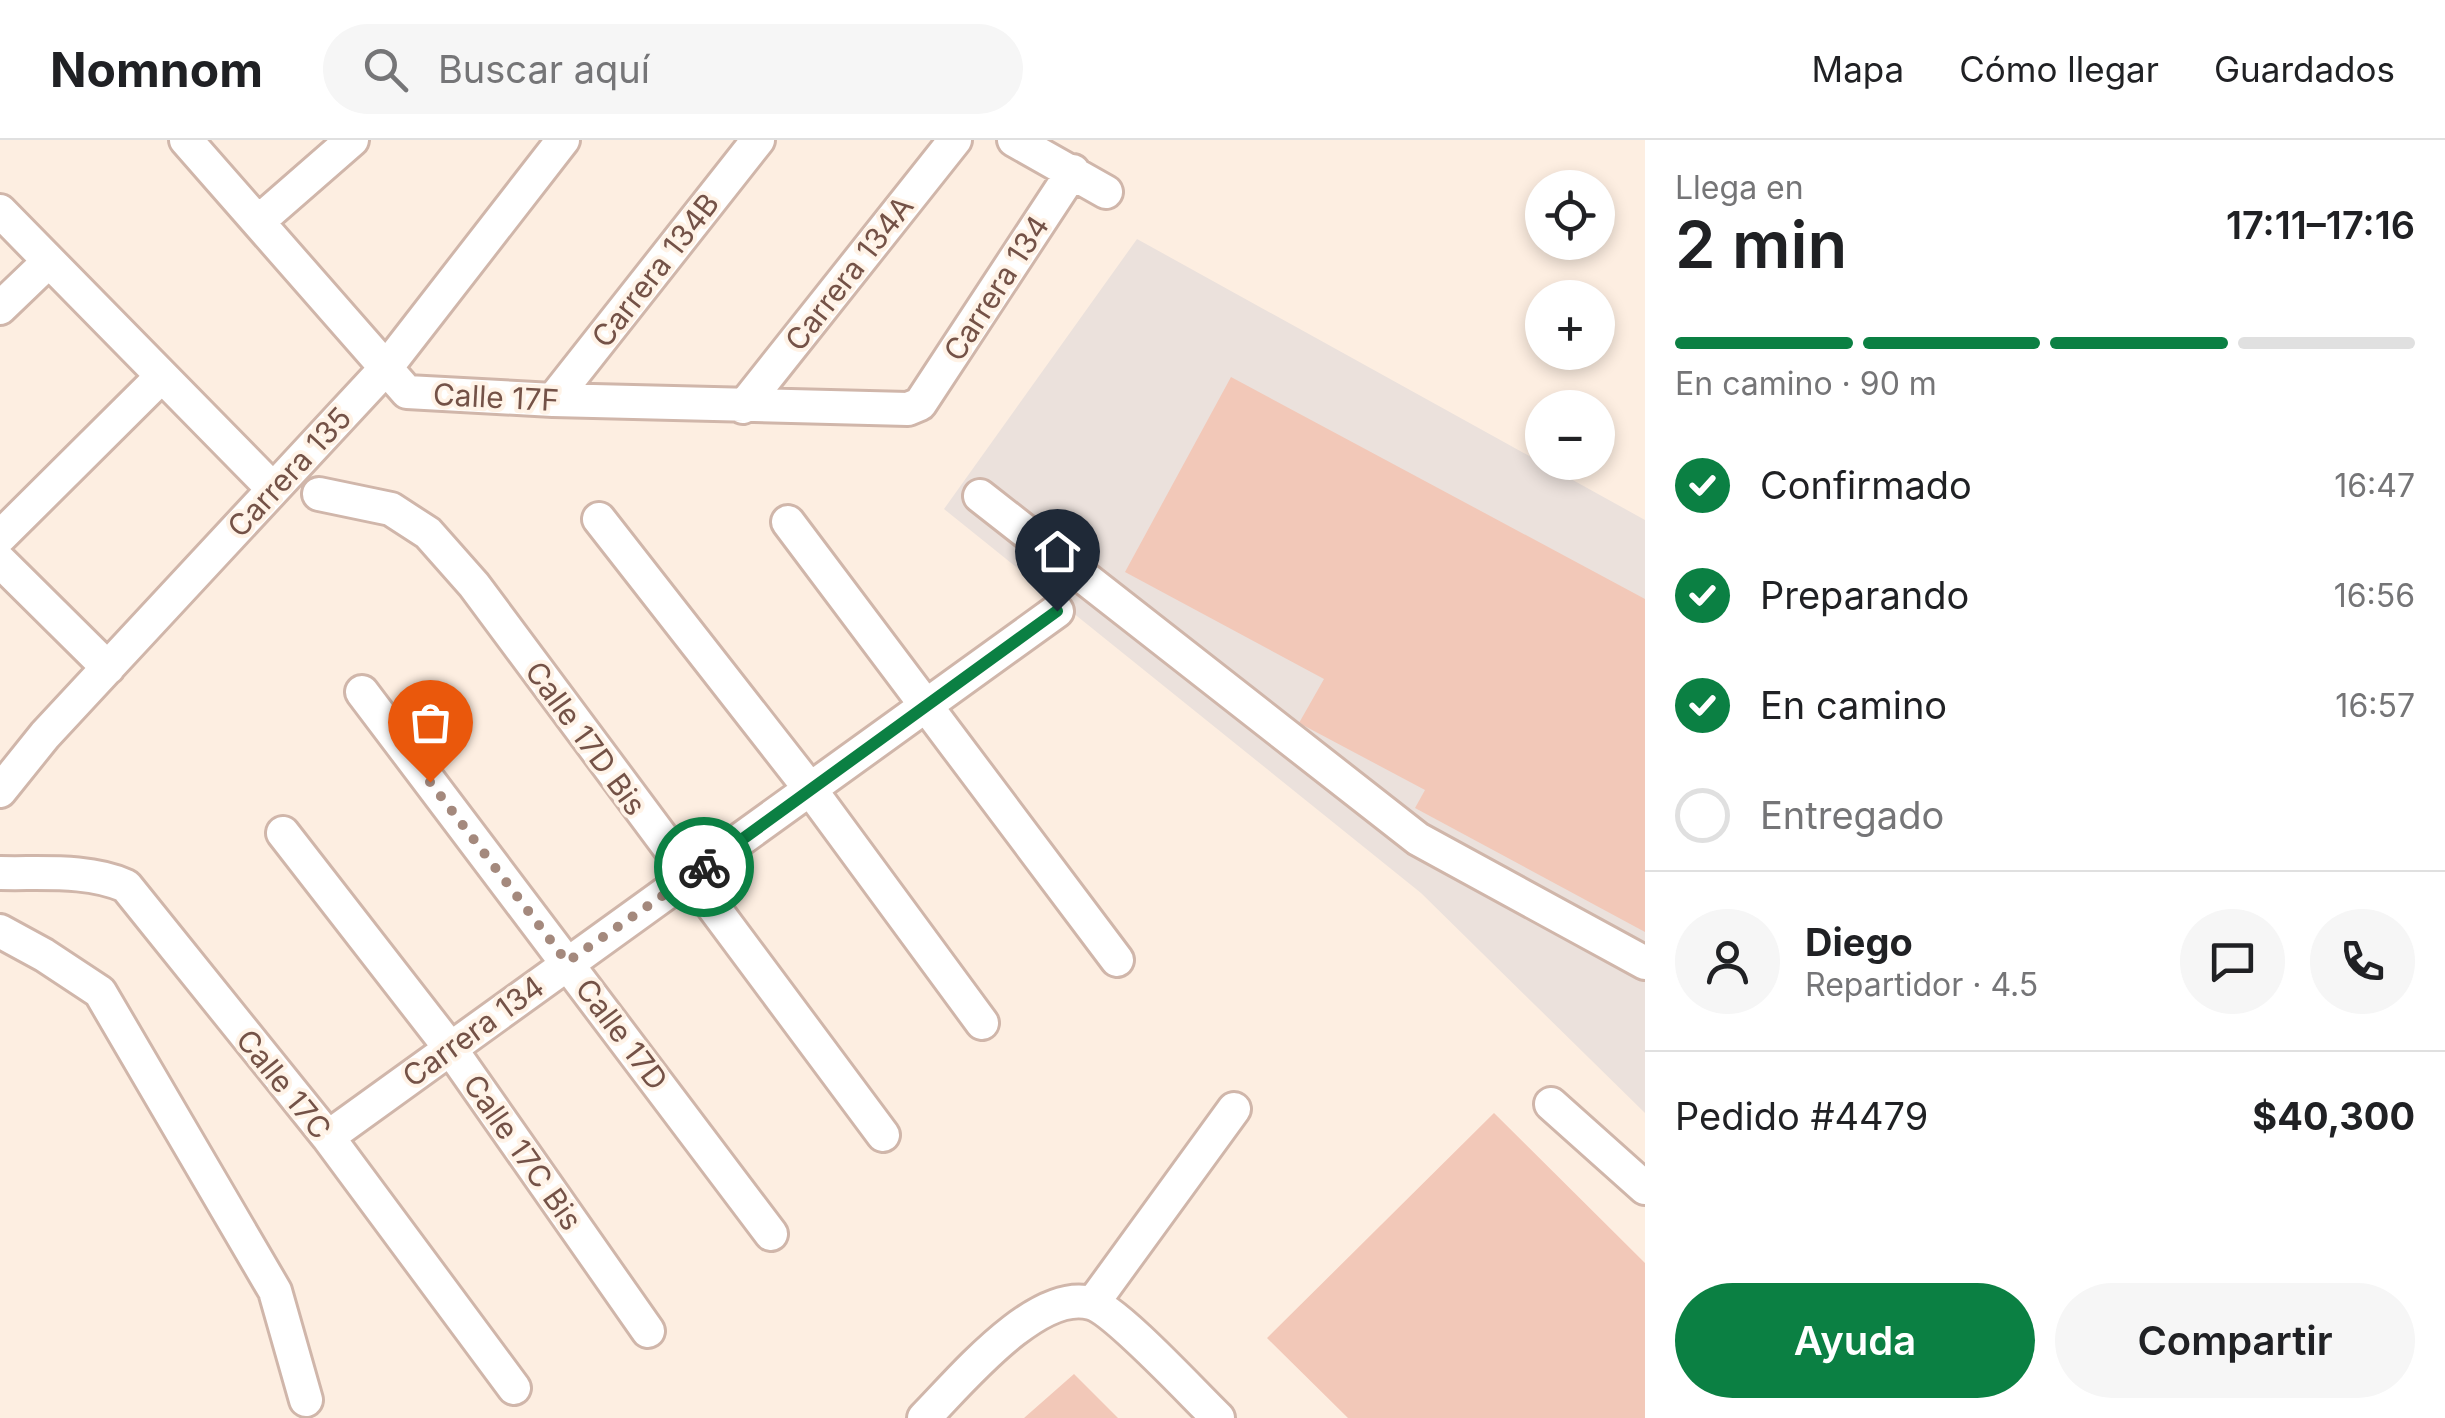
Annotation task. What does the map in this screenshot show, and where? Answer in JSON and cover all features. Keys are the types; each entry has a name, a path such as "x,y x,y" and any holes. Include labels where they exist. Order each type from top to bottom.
{"street":[{"name":"Calle 17F","path":"186,140 407,392 895,410 920,404"},
{"path":"258,222 352,140"},
{"name":"Carrera 135","path":"0,791 45,736 386,368 562,140"},
{"name":"Carrera 134B","path":"553,400 758,140"},
{"name":"Carrera 134A","path":"743,406 954,140"},
{"path":"1014,140 1106,192"},
{"name":"Carrera 134","path":"920,404 1073,171"},
{"path":"0,211 274,489"},
{"path":"0,308 50,261"},
{"path":"0,537 162,376"},
{"name":"Calle 17D Bis","path":"320,494 392,509 428,533 474,585 883,1136"},
{"path":"980,496 1418,839 1645,962"},
{"path":"600,519 810,789 982,1023"},
{"path":"788,522 1117,960"},
{"path":"0,561 108,668"},
{"name":"Carrera 134","path":"328,1137 1057,611"},
{"name":"Calle 17D","path":"362,692 771,1234"},
{"name":"Calle 17C Bis","path":"283,833 450,1048 648,1331"},
{"name":"Calle 17C","path":"0,873 108,878 126,886 328,1137 514,1388"},
{"path":"0,932 100,992 275,1292 306,1400"},
{"path":"1551,1104 1645,1188"},
{"path":"924,1418 1007,1337 1037,1314 1080,1303 1234,1109"},
{"path":"1080,1303 1115,1318 1218,1418"}],"shaded area":[{"path":"1137,239 1525,454 1525,480 1573,480 1645,520 1645,1113 1421,893 944,509"}],"building":[{"path":"1231,377 1645,599 1645,932 1415,808 1425,790 1299,723 1324,679 1125,572"},
{"path":"1494,1113 1645,1263 1645,1418 1348,1418 1267,1338"},
{"path":"1074,1374 1118,1418 1024,1418"}],"way so far":[{"path":"430,782 567,962 704,867"}],"route":[{"path":"704,867 1057,611"}]}
